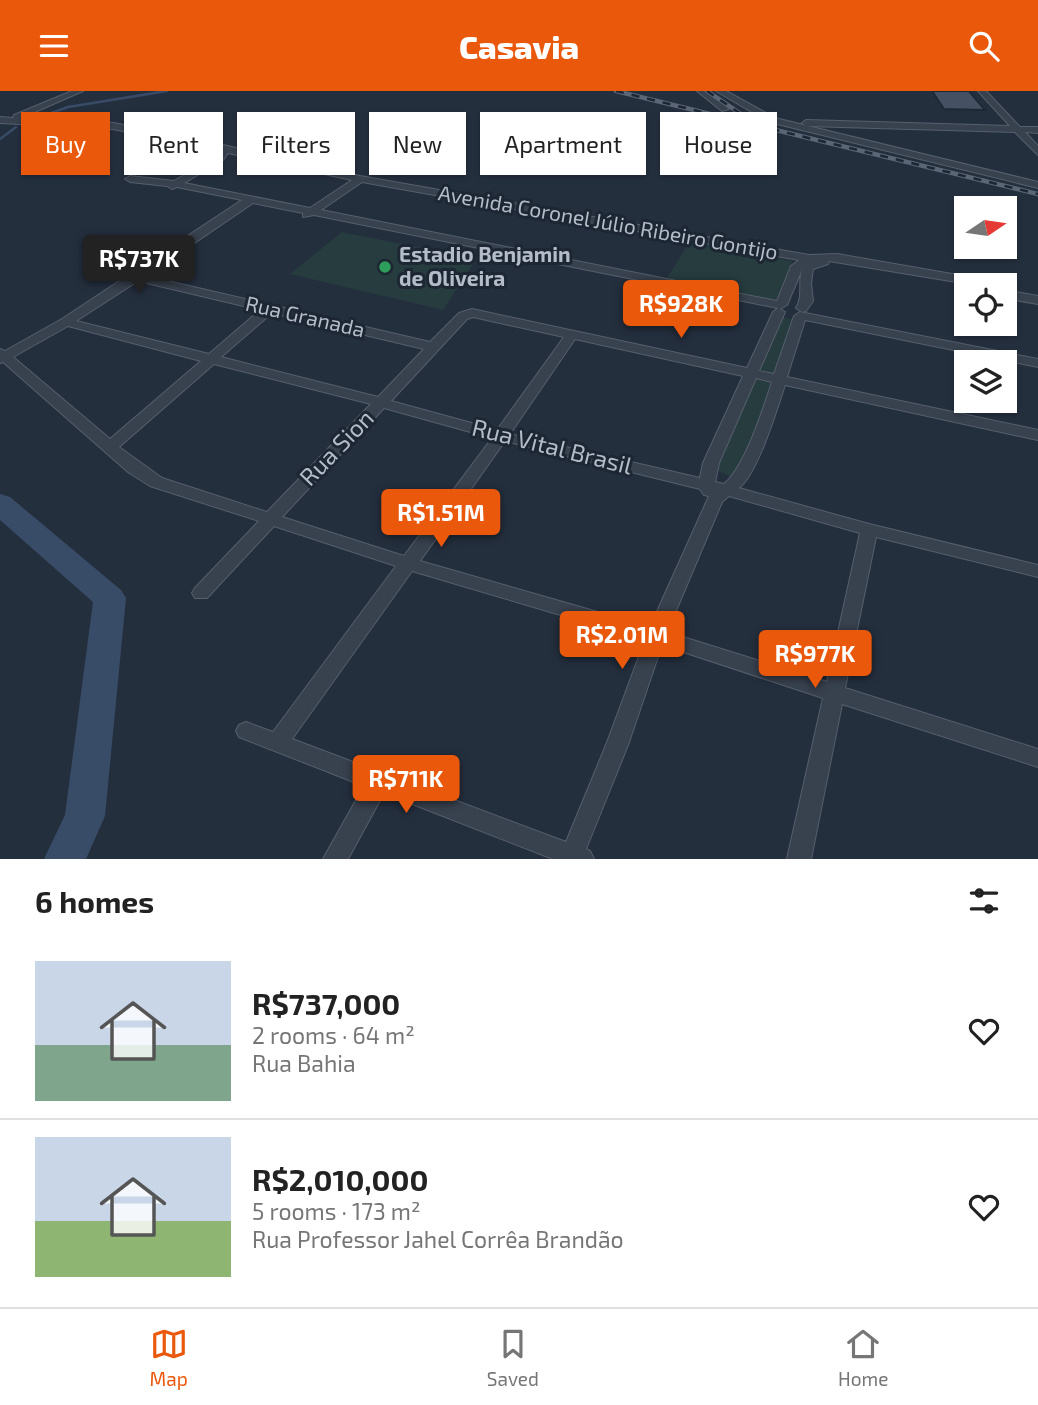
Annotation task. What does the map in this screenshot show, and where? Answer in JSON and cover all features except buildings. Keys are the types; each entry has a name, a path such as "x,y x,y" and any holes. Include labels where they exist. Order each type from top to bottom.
{"street":[{"path":"5,120 79,91"},
{"path":"701,91 725,109"},
{"path":"720,91 744,107 779,122 1038,185"},
{"path":"982,91 1038,152"},
{"name":"Avenida Coronel Júlio Ribeiro Gontijo","path":"5,120 124,128"},
{"path":"779,122 1038,131"},
{"path":"223,148 223,154"},
{"name":"Avenida Coronel Júlio Ribeiro Gontijo","path":"223,148 360,179 814,262 954,283"},
{"path":"167,186 188,175"},
{"path":"308,214 360,179"},
{"path":"130,180 779,308 794,304 802,313 962,344 1038,355"},
{"path":"247,202 66,322 2,356 134,468 156,482 406,563 836,692 1038,758"},
{"path":"246,731 575,857 656,636 716,491 711,463 797,266 814,262"},
{"path":"716,491 740,479 781,379 807,302 804,280 814,262"},
{"name":"Rua Granada","path":"136,277 432,347"},
{"path":"1017,289 1038,293"},
{"path":"1017,296 1038,300"},
{"path":"110,447 269,309"},
{"name":"Rua Sion","path":"201,593 269,518 463,316 479,313 572,334"},
{"name":"Rua Vital Brasil","path":"66,322 380,402 501,436 1038,571"},
{"path":"278,742 572,334 1038,435"},
{"path":"962,344 1038,363"},
{"path":"799,859 869,530"},
{"path":"335,859 379,781"}],"green space":[{"name":"Estadio Benjamin de Oliveira","path":"342,232 476,259 443,310 290,274"},
{"path":"690,241 792,261 777,302 666,280"},
{"path":"780,317 798,320 777,374 758,369"},
{"path":"756,375 778,381 736,480 715,469"}],"waterway":[{"path":"54,112 68,107 167,91"},
{"path":"0,139 16,127"},
{"path":"0,504 110,598 85,816 65,859"}],"railway":[{"path":"616,91 1038,194"},
{"path":"707,91 738,112"}],"place":[{"name":"Estadio Benjamin de Oliveira","path":"385,267"}]}
